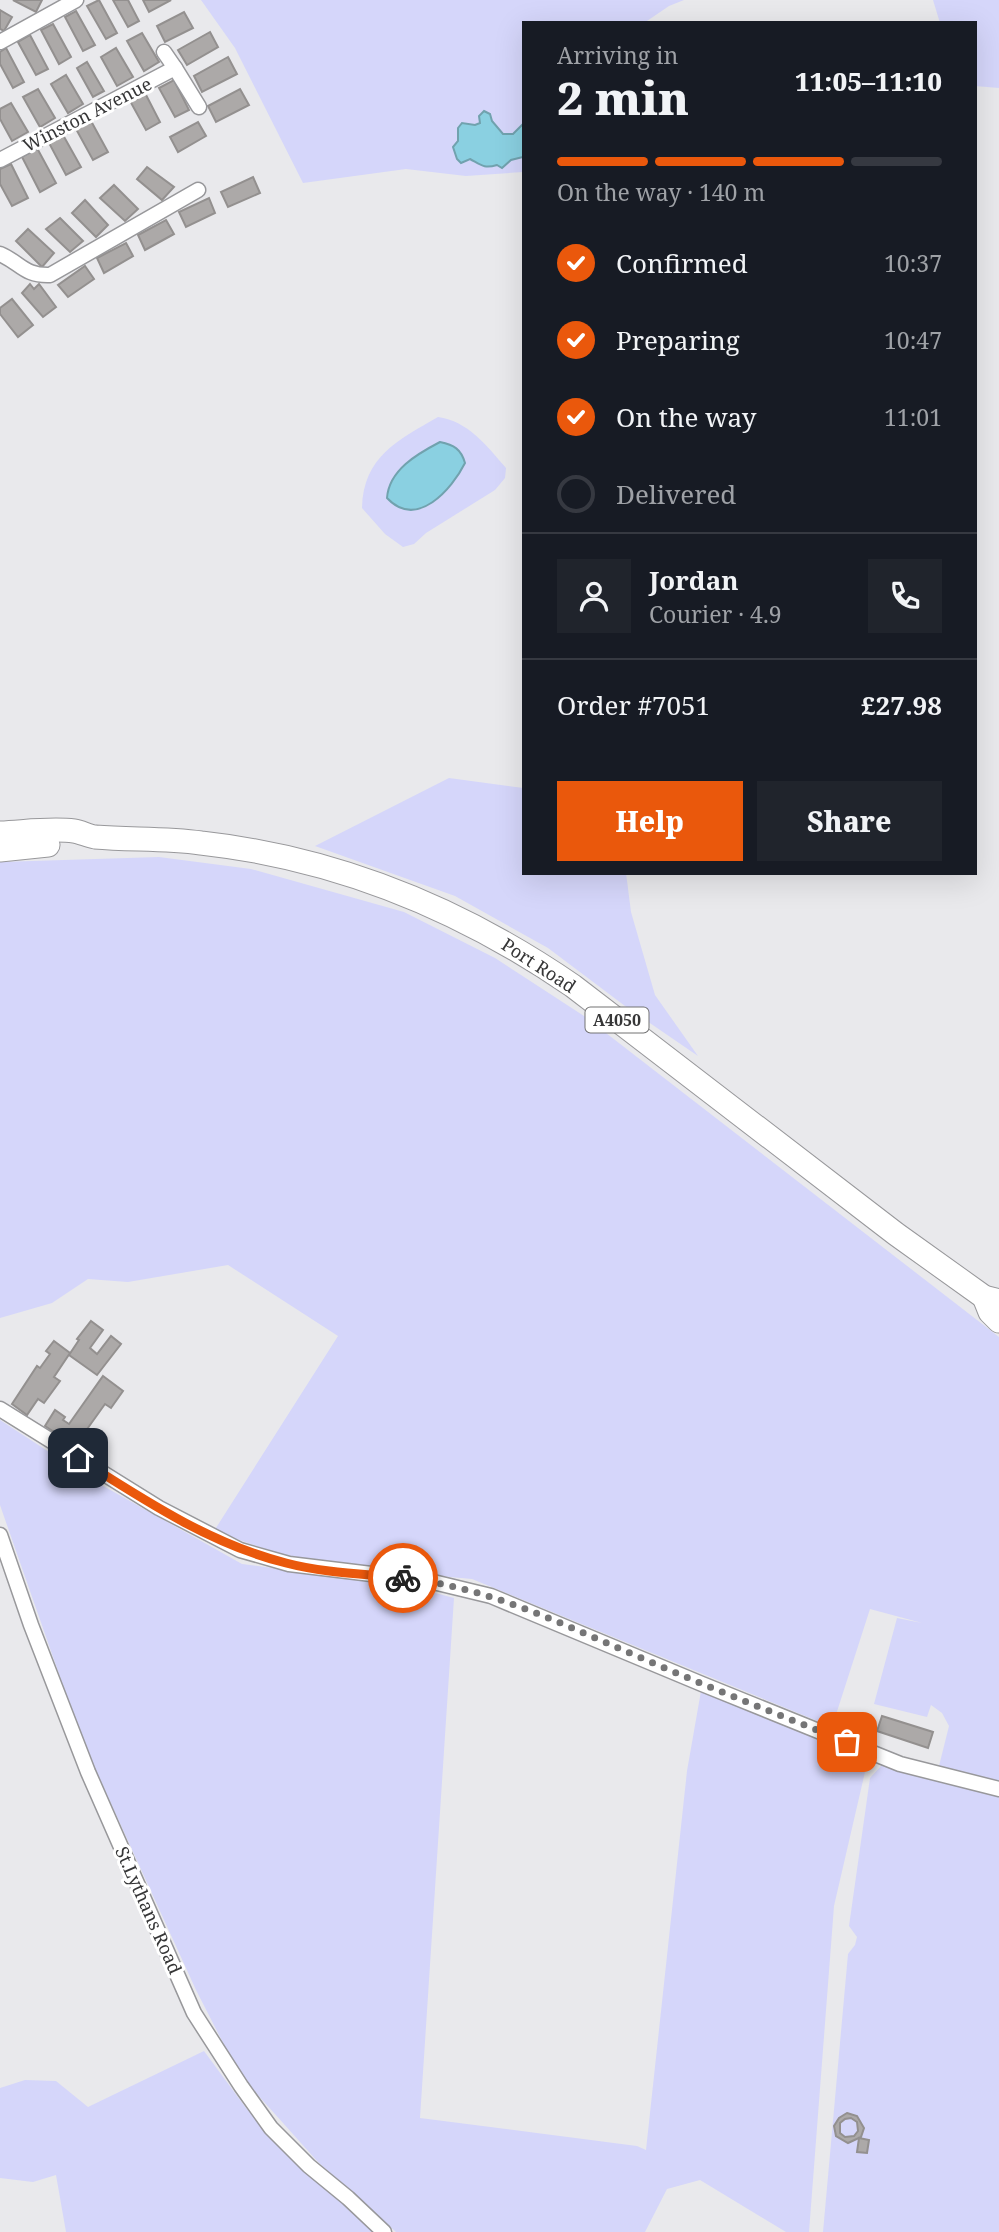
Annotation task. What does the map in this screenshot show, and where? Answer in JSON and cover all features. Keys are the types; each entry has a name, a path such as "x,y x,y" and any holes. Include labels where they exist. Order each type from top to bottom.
{"main road":[{"name":"Port Road","path":"0,833 75,831 92,837 199,842 258,851 313,863 402,892 475,926 526,954 573,986 886,1226 992,1299 990,1312 999,1321"},
{"name":"Port Road","path":"0,850 74,843 92,837"}],"street":[{"path":"0,42 76,0"},
{"path":"164,52 199,107"},
{"name":"Winston Avenue","path":"0,160 175,68"},
{"path":"0,254 22,270 37,276 50,275 198,190"},
{"path":"0,1409 159,1508 240,1550 289,1564 429,1581 491,1596 900,1764 999,1789"},
{"name":"St.Lythans Road","path":"0,1535 88,1772 194,2013 271,2128 309,2166 384,2232"}],"shaded area":[{"path":"201,0 684,0 669,6 647,21 522,21 522,172 466,176 406,169 303,183 235,48"},
{"path":"933,0 999,0 999,88 977,86 977,21 939,21"},
{"path":"484,111 490,114 492,121 503,134 513,134 522,125 522,157 511,160 502,168 497,165 483,166 470,159 461,163 453,147 458,141 458,128 462,123 480,123 479,116"},
{"path":"438,417 449,419 468,429 506,468 505,478 495,490 426,533 414,544 403,547 385,534 362,508 364,490 369,475 385,452","holes":["428,449 442,495 417,457"]},
{"path":"440,442 456,448 465,463 452,484 443,494 421,508 410,510 398,507 387,498 393,479 406,464"},
{"path":"449,778 522,788 522,875 626,875 631,912 655,995 698,1056 548,948 455,896 315,846"},
{"path":"159,857 251,869 404,912 495,958 584,1016 999,1337 999,1782 939,1766 949,1726 942,1713 931,1705 927,1717 874,1704 897,1618 922,1623 870,1609 832,1727 472,1579 327,1563 277,1553 214,1531 338,1336 228,1265 128,1282 88,1279 52,1303 0,1318 0,862"},
{"path":"0,1420 89,1478 242,1564 409,1586 454,1598 420,2118 637,2146 646,2150 687,1771 701,1691 868,1759 834,1906 809,2232 786,2232 700,2180 667,2189 645,2232 396,2232 318,2162 239,2074 196,1990 82,1740 0,1505"},
{"path":"882,1765 999,1795 999,2232 823,2232 848,1954 857,1937 849,1926 870,1778"},
{"path":"204,2051 246,2108 296,2161 352,2207 374,2232 66,2232 56,2175 33,2182 0,2178 0,2088 25,2080 56,2081 88,2107"}],"building":[{"path":"13,0 42,0 36,12"},
{"path":"99,0 117,33 106,39 87,6"},
{"path":"113,0 128,0 139,21 128,27"},
{"path":"143,0 171,0 149,12"},
{"path":"0,10 12,17 4,31 0,29"},
{"path":"76,11 95,45 83,51 65,17"},
{"path":"184,12 193,28 165,42 157,26"},
{"path":"53,24 71,57 59,64 41,30"},
{"path":"210,32 218,47 187,65 178,50"},
{"path":"142,33 159,62 144,71 127,41"},
{"path":"30,35 48,69 36,75 18,42"},
{"path":"6,48 24,82 13,88 0,64 0,52"},
{"path":"116,48 133,77 117,86 101,57"},
{"path":"228,57 237,74 202,92 194,76"},
{"path":"87,62 104,91 93,97 77,68"},
{"path":"66,75 83,104 68,113 51,84"},
{"path":"174,80 189,110 175,117 159,88"},
{"path":"38,89 55,118 40,127 23,97"},
{"path":"240,89 249,105 216,122 208,106"},
{"path":"145,93 160,122 146,130 130,101"},
{"path":"11,103 28,132 12,141 0,119 0,109"},
{"path":"91,121 108,152 93,160 76,129"},
{"path":"198,122 206,136 178,152 170,137"},
{"path":"63,135 81,167 66,175 49,143"},
{"path":"37,148 56,183 40,192 22,157"},
{"path":"11,164 28,198 12,206 0,184 0,169"},
{"path":"147,167 174,187 162,200 137,179"},
{"path":"253,177 260,193 228,207 221,192"},
{"path":"114,185 138,209 125,221 100,198"},
{"path":"209,198 215,213 186,227 179,212"},
{"path":"85,200 108,225 96,237 72,213"},
{"path":"60,218 83,241 70,252 46,229"},
{"path":"166,220 174,234 145,250 138,235"},
{"path":"28,229 54,253 42,267 16,241"},
{"path":"126,243 133,256 104,273 97,258"},
{"path":"85,266 94,279 68,297 58,285"},
{"path":"30,284 34,289 39,284 56,307 43,317 22,293"},
{"path":"12,299 33,325 18,337 0,314 0,308"},
{"path":"91,1321 103,1330 90,1348 97,1354 111,1336 121,1344 97,1375 69,1355"},
{"path":"54,1341 70,1353 54,1377 60,1381 44,1403 38,1399 27,1415 12,1404 37,1366 40,1368 50,1354 46,1351"},
{"path":"103,1376 123,1391 111,1408 105,1404 75,1446 45,1426 55,1410 65,1417 63,1420 69,1424"},
{"path":"882,1716 933,1732 928,1748 877,1731"},
{"path":"847,2113 857,2116 864,2128 861,2137 848,2143 836,2136 834,2126 839,2118","holes":["851,2118 857,2122 858,2131 854,2136 845,2137 840,2133 840,2123 845,2119"]},
{"path":"859,2138 869,2140 867,2153 857,2152"}],"way so far":[{"path":"403,1578 463,1588 513,1603 702,1684 847,1742"}],"route":[{"path":"78,1458 159,1508 240,1550 289,1564 403,1578"}]}
